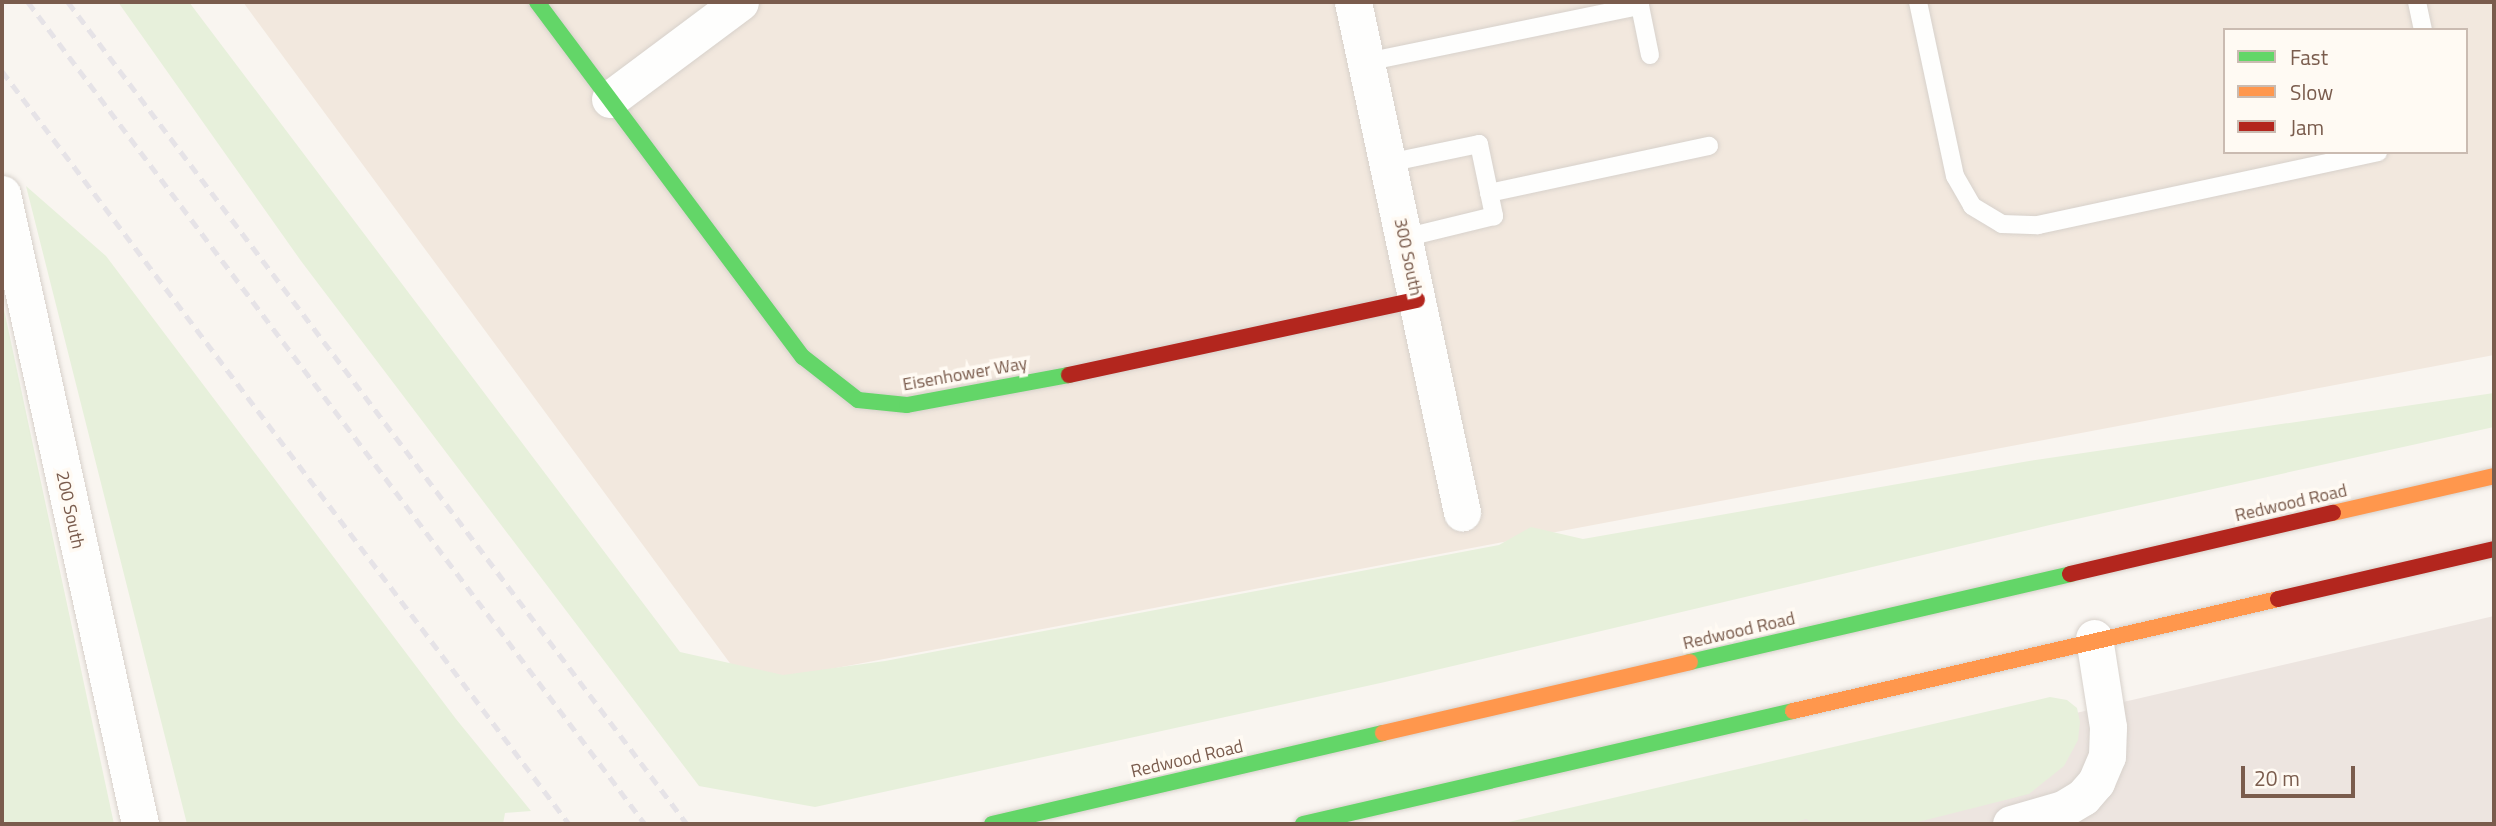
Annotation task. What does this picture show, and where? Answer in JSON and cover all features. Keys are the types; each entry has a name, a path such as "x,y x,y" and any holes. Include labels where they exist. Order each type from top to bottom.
{"main road":[{"name":"Eisenhower Way","path":"537,2 803,357 858,400 906,405 955,399 1417,300"},
{"name":"Redwood Road","path":"992,824 2494,476"},
{"path":"1303,824 2095,638 2494,549"}],"street":[{"path":"610,99 740,2"},
{"name":"300 South","path":"1353,2 1462,512"},
{"name":"200 South","path":"2,194 140,824"},
{"path":"2011,824 2063,809 2083,797 2096,782 2107,756 2108,727 2095,638"}],"lane":[{"path":"1918,2 1955,176 1972,206 2002,224 2038,225 2369,154"},
{"path":"2417,2 2423,28"},
{"path":"1366,62 1640,6 1650,55"},
{"path":"1388,163 1479,144 1494,216 1404,238"},
{"path":"1489,193 1709,146"}],"shaded area":[{"path":"243,2 2494,2 2494,355 746,685"},
{"path":"2494,616 2494,824 1597,824 1787,780"}],"green space":[{"path":"118,2 189,2 680,652 783,675 885,661 1499,545 1531,527 1583,539 2029,461 2494,393 2494,427 2054,524 1385,682 815,807 699,786 301,261"},
{"path":"26,186 106,256 456,719 531,811 505,813 503,824 187,824"},
{"path":"2,300 114,824 2,824"},
{"path":"2050,697 2067,700 2077,708 2080,722 2078,740 2064,766 2029,794 1910,824 1814,824 1806,819 1790,824 1500,824"}],"railway":[{"path":"28,2 645,824"},
{"path":"68,2 687,824"},
{"path":"2,71 569,824"}],"traffic: fast":[{"path":"537,2 803,357 858,400 907,405 1069,375"},
{"path":"1690,662 2070,574"},
{"path":"1303,824 1793,711"},
{"path":"992,824 1383,733"}],"traffic: slow":[{"path":"2333,513 2494,476"},
{"path":"1793,711 2278,599"},
{"path":"1383,733 1690,662"}],"traffic: jam":[{"path":"1069,375 1417,300"},
{"path":"2070,574 2333,513"},
{"path":"2278,599 2494,549"}]}
